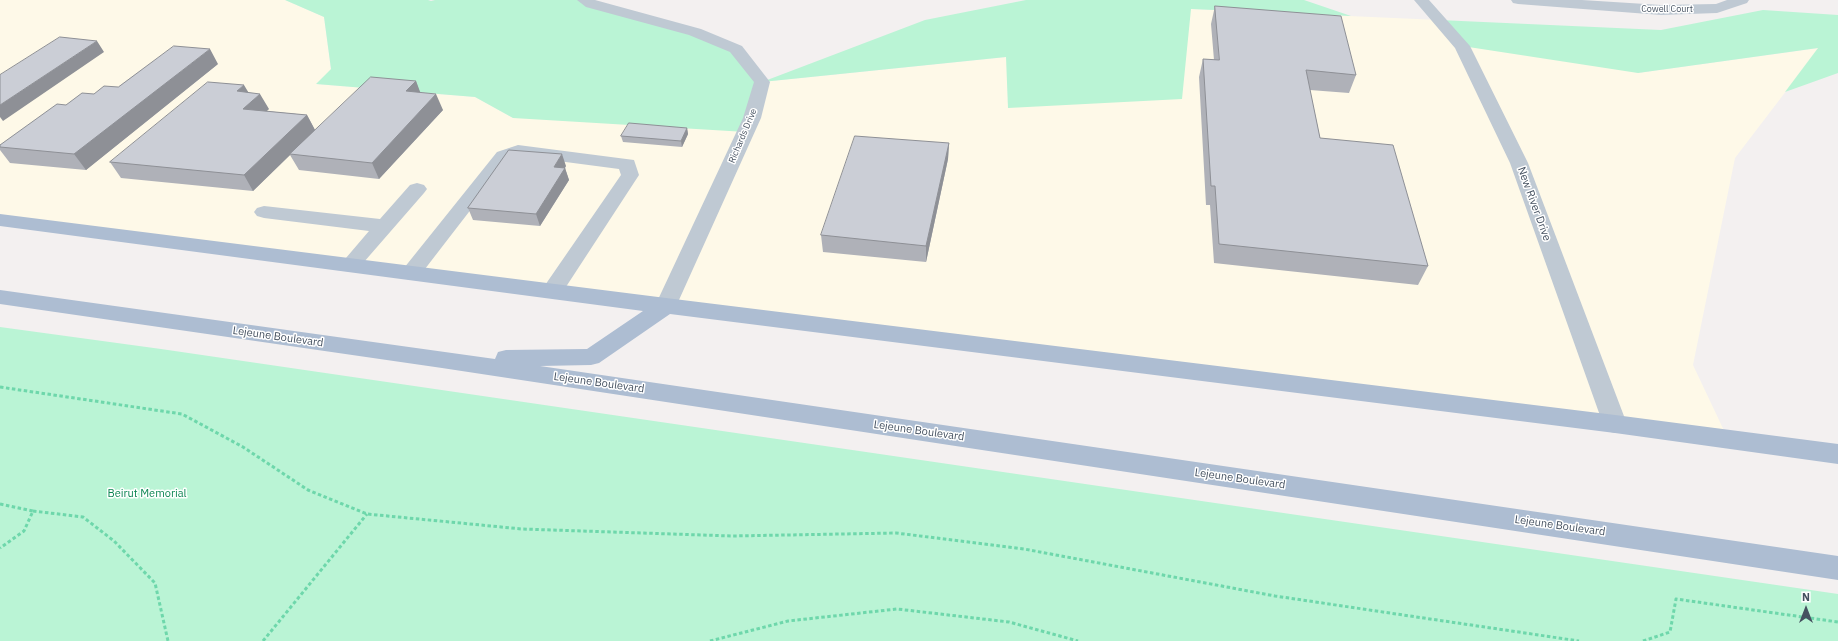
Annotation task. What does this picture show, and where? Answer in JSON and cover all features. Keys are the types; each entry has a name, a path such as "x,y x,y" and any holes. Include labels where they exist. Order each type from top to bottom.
{"main road":[{"path":"0,220 666,306 1616,424 1838,454"},
{"name":"Lejeune Boulevard","path":"0,298 442,360 1838,568"},
{"path":"442,360 591,357 666,306"}],"street":[{"name":"Richards Drive","path":"584,0 591,4 695,32 736,49 762,82 752,118 666,306"},
{"name":"New River Drive","path":"1421,0 1462,46 1519,163 1616,424"},
{"name":"Cowell Court","path":"1518,0 1662,10 1717,8 1742,0"},
{"path":"410,273 504,156 518,150 627,164 630,175 552,291"},
{"path":"350,265 417,189"},
{"path":"264,212 384,226"}],"path":[{"path":"0,387 182,414 243,447 308,490 367,514 538,530 732,536 896,533 1024,550 1275,596 1579,641"},
{"path":"0,504 33,511 83,518 114,541 155,583 168,641"},
{"path":"0,548 24,531 33,511"},
{"path":"263,641 367,514"},
{"path":"1643,641 1670,632 1676,599 1838,622"},
{"path":"710,641 788,621 897,609 1009,622 1078,641"}],"shaded area":[{"path":"0,0 285,0 324,17 331,70 316,84 475,97 513,118 762,82 1007,57 1008,108 1191,9 1439,20 1638,73 1819,48 1735,158 1693,365 1728,439 0,220"}],"green space":[{"path":"285,0 584,0 736,49 762,82 746,132 513,118 475,97 316,84 331,69 324,17"},
{"path":"1026,0 1304,0 1351,16 1191,9 1182,99 1008,108 1006,57 762,82 925,20"},
{"path":"1763,10 1838,15 1838,73 1785,92 1818,48 1638,73 1462,46 1439,20 1661,30"},
{"name":"Beirut Memorial","path":"0,327 161,349 1838,594 1838,641 0,641"}],"building":[{"path":"1215,6 1341,16 1356,75 1306,70 1320,138 1393,145 1428,266 1219,244 1215,186 1211,186 1203,59 1219,60"},
{"path":"60,37 97,41 0,105 0,75"},
{"path":"174,46 210,49 74,154 0,147 0,145 57,104 66,105 82,93 94,94 104,86 118,87"},
{"path":"371,77 416,81 406,91 436,94 372,163 290,154"},
{"path":"208,82 244,85 237,91 260,94 243,109 307,115 244,175 110,162"},
{"path":"629,123 687,128 681,141 621,136"},
{"path":"855,136 949,143 926,246 821,235"},
{"path":"509,150 562,154 554,167 565,168 536,214 468,208"}]}
